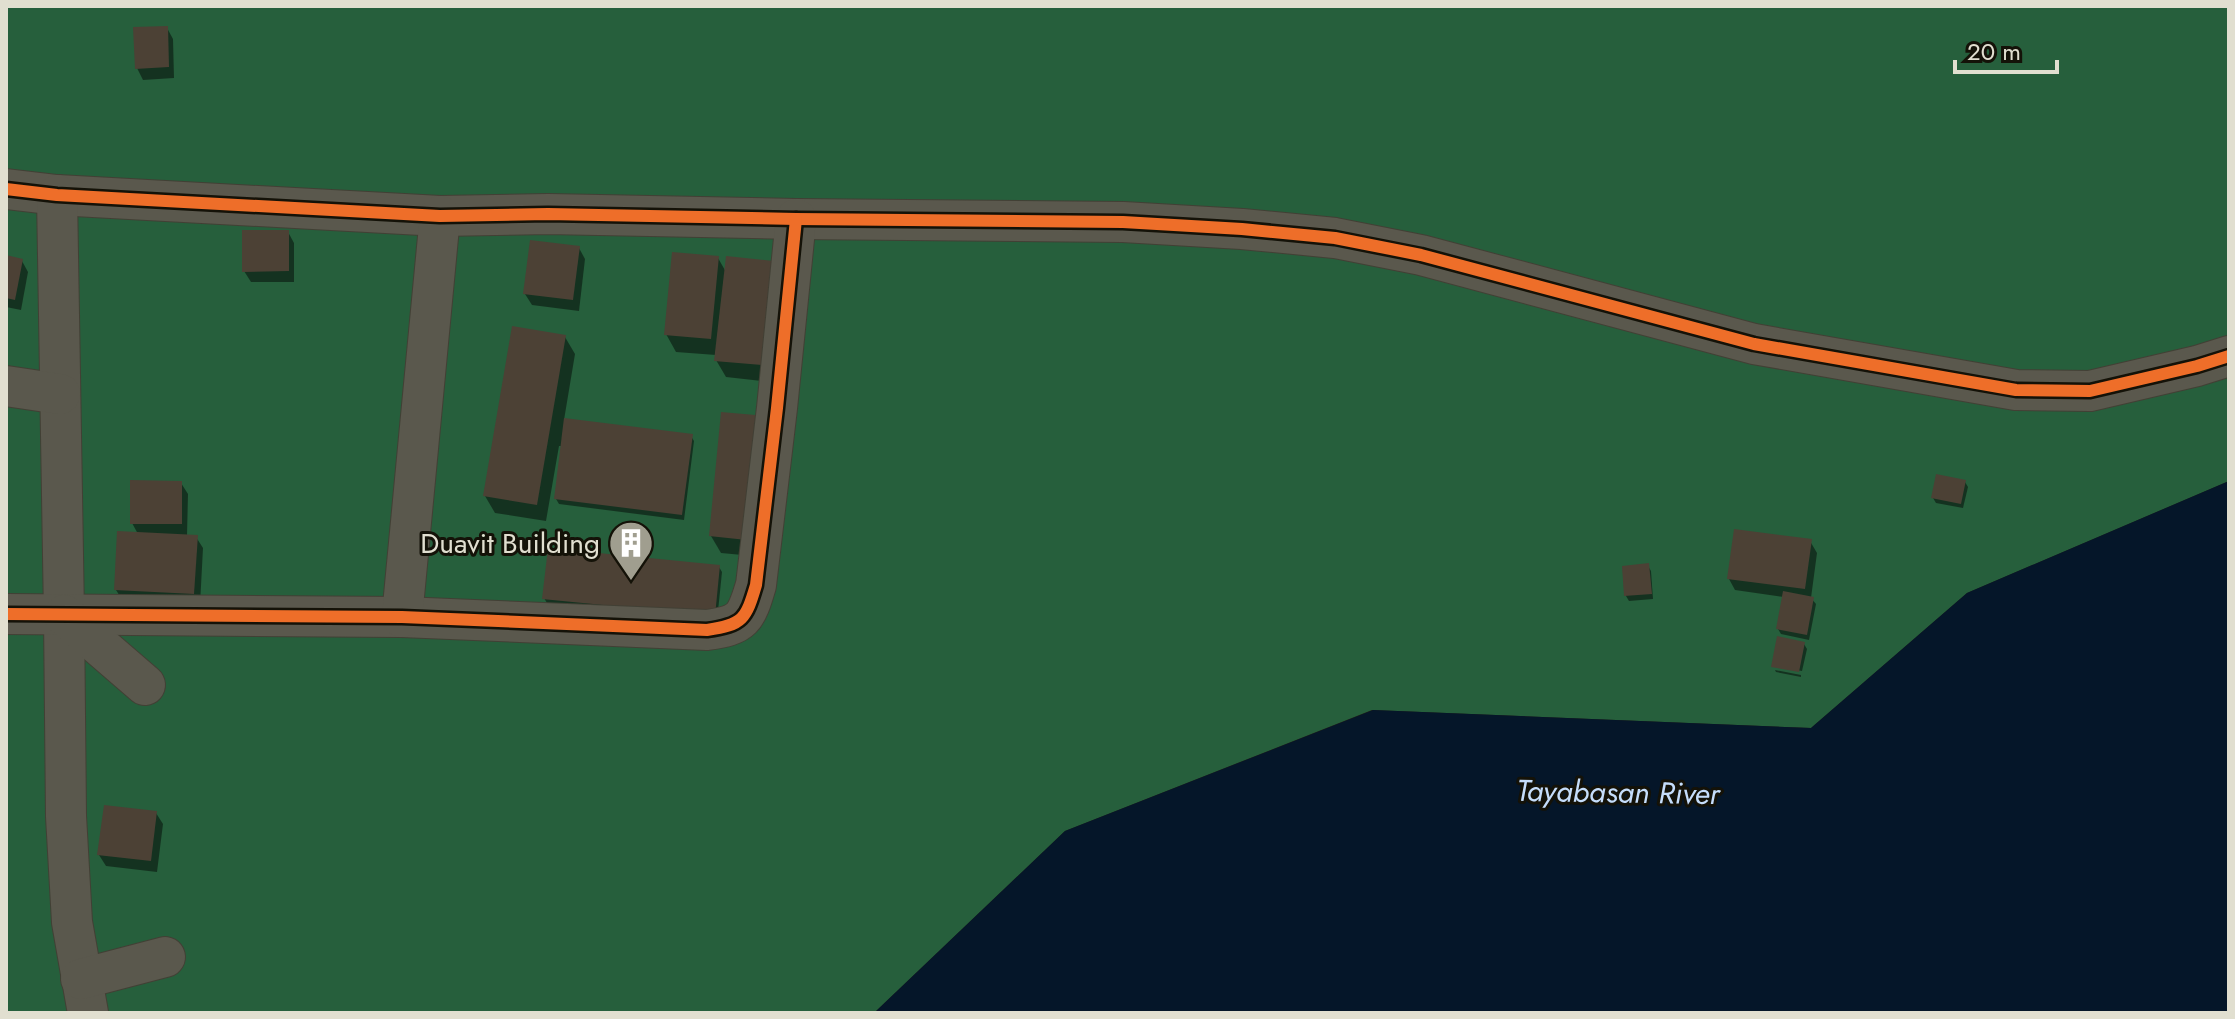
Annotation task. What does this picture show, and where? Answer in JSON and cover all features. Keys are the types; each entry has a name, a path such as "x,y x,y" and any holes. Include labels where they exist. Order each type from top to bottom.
{"street":[{"path":"6,189 57,195 440,216 548,214 1123,222 1242,229 1335,238 1421,255 1754,344 2016,390 2090,391 2229,356"},
{"path":"57,195 66,816 72,922 84,996 165,957"},
{"path":"420,629 440,216"},
{"path":"6,614 420,629 707,630 729,627 741,619 750,606 756,585 796,219"},
{"path":"6,386 60,394"},
{"path":"64,615 145,685"}],"green space":[{"path":"6,6 2229,6 2229,481 1967,593 1811,728 1372,710 1065,831 874,1013 6,1013"}],"water":[{"name":"Tayabasan River","path":"2229,481 2229,1013 874,1013 1065,831 1373,710 1811,728 1967,593"}],"building":[{"path":"168,26 169,67 135,69 133,27"},
{"path":"242,230 289,230 289,271 242,272"},
{"path":"530,240 580,246 573,300 523,294"},
{"path":"672,252 719,256 711,339 664,335"},
{"path":"6,255 23,259 15,300 6,298"},
{"path":"726,256 774,261 762,365 714,361"},
{"path":"512,326 566,335 537,505 483,496"},
{"path":"721,412 768,416 756,541 709,536"},
{"path":"564,418 693,434 682,515 554,499"},
{"path":"1936,474 1966,480 1961,504 1931,498"},
{"path":"130,480 182,481 182,524 130,524"},
{"path":"1734,529 1812,539 1805,589 1727,579"},
{"path":"117,531 198,535 194,594 114,590"},
{"name":"Duavit Building","path":"548,548 720,565 715,616 542,599"},
{"path":"1649,563 1652,594 1624,596 1622,566"},
{"path":"1783,591 1814,597 1807,635 1776,629"},
{"path":"1777,636 1805,642 1799,672 1771,667"},
{"path":"104,805 157,811 151,861 97,855"}],"cycle path":[{"path":"6,189 57,195 440,216 548,214 1123,222 1242,229 1335,238 1421,255 1754,344 2016,390 2090,391 2229,356"},
{"path":"6,614 402,617 707,630 736,623 746,613 756,585 796,219"}],"place":[{"name":"Duavit Building","path":"631,582"}]}
